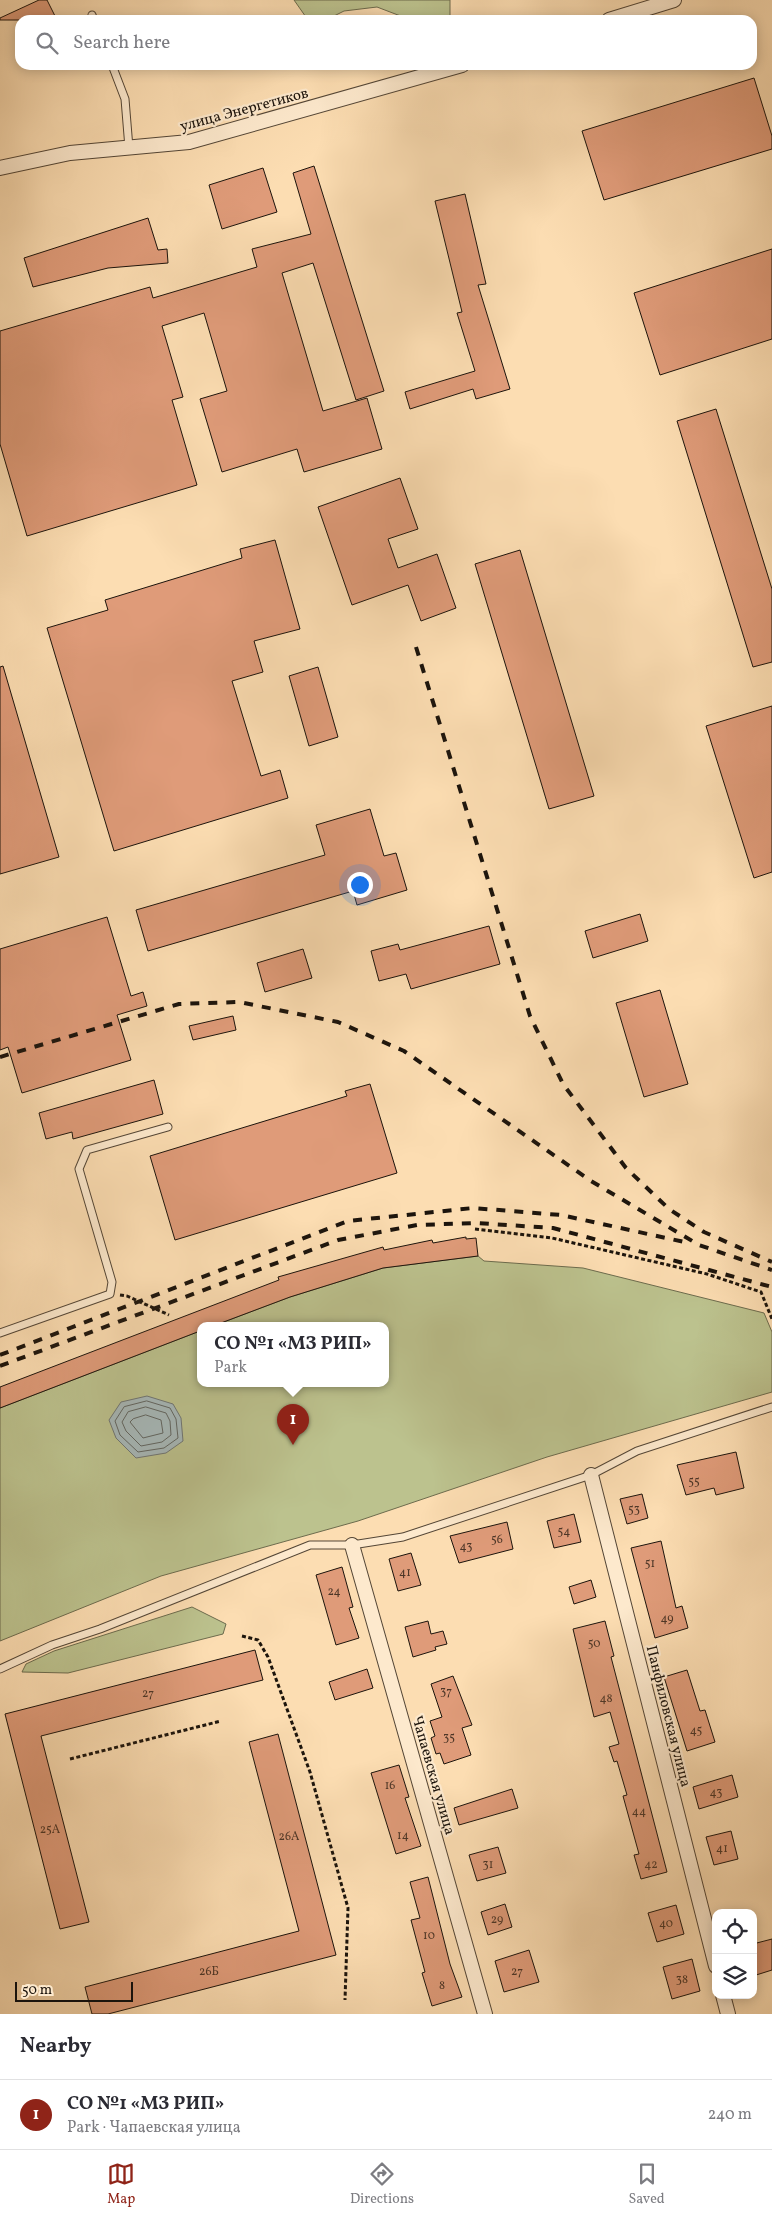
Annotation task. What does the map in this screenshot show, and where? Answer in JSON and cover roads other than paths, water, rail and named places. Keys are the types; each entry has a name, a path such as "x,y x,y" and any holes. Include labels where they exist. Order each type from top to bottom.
{"street":[{"path":"622,15 653,3 674,0"},
{"name":"улица Энергетиков","path":"0,168 70,153 188,142 444,70"},
{"name":"Панфиловская улица","path":"591,1475 713,1954"},
{"name":"Чапаевская улица","path":"352,1545 485,2014"},
{"path":"724,1999 728,2014"}],"lane":[{"path":"114,70 125,99 130,148"},
{"path":"0,1333 110,1294 112,1282 79,1169 87,1150 168,1127"},
{"path":"0,1669 52,1644 100,1629 310,1545 352,1545 404,1537 591,1475 637,1451 772,1407"}],"water":[{"path":"147,1396 173,1404 181,1418 183,1441 166,1453 136,1458 116,1438 109,1420 121,1402"}],"railway":[{"path":"416,647 530,1016 563,1084 626,1168 669,1209 704,1232 772,1262"},
{"path":"0,1057 179,1004 239,1002 338,1022 404,1051 591,1181 699,1245 772,1270"},
{"path":"0,1355 348,1221 473,1208 561,1215 689,1243"},
{"path":"0,1366 338,1240 417,1225 476,1223 553,1228 772,1287"}],"place":[{"name":"СО №1 «МЗ РИП»","path":"293,1445"}]}
